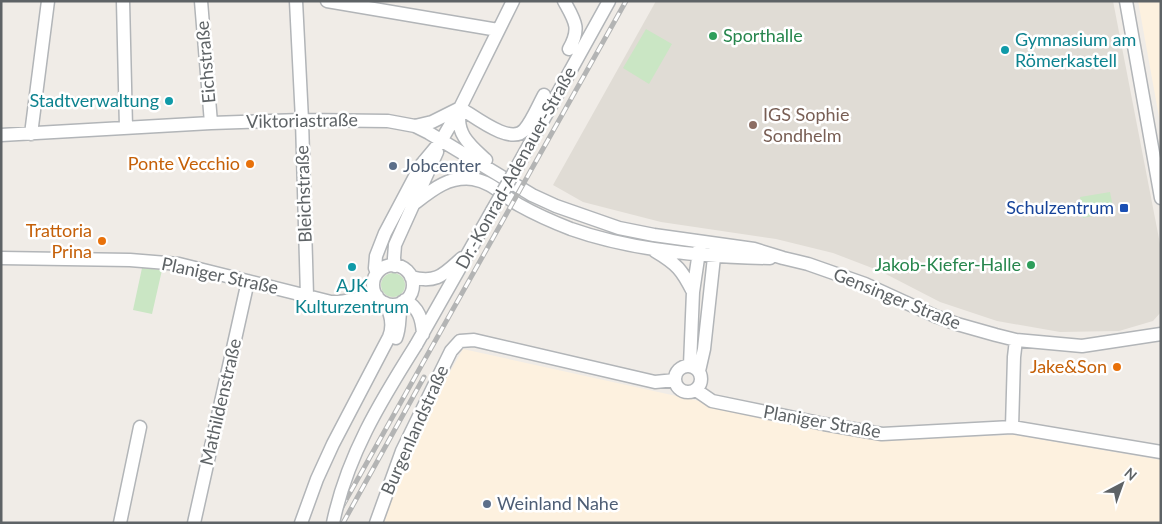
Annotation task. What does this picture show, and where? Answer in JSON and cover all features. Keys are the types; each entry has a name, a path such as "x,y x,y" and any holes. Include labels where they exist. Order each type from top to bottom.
{"street":[{"path":"31,134 48,1"},
{"path":"123,1 126,128"},
{"name":"Eichstraße","path":"201,1 211,123"},
{"name":"Bleichstraße","path":"296,1 302,120 307,296"},
{"path":"327,1 498,30"},
{"path":"395,266 395,244 415,203 441,141 460,108 513,1"},
{"path":"564,1 576,26 576,37 569,49"},
{"name":"Dr.-Konrad-Adenauer-Straße","path":"334,523 347,474 364,432 386,391 416,346 470,252 609,1"},
{"path":"1126,1 1161,198"},
{"path":"460,108 498,131 508,135 519,134 525,130 544,94"},
{"path":"414,126 444,118 460,108"},
{"path":"460,108 459,126 464,138 511,182"},
{"name":"Viktoriastraße","path":"1,134 31,134 211,123 378,120 414,126 441,141"},
{"path":"377,273 375,268 376,256 385,233 421,165 441,141"},
{"name":"Gensinger Straße","path":"441,141 556,206 619,228 701,241 715,249 782,258 836,273 957,324 1016,340 1066,346 1082,346 1155,335"},
{"name":"Gensinger Straße","path":"415,203 432,189 445,182 472,179 489,184 525,208 602,239 698,254 715,249"},
{"path":"696,390 701,384 702,379 695,368 693,292 701,241"},
{"path":"651,248 674,262 684,274 693,292"},
{"path":"695,368 704,349 715,249"},
{"path":"411,277 424,280 438,278 470,252"},
{"name":"Planiger Straße","path":"1,258 130,260 179,264 338,302 381,300"},
{"path":"301,523 317,479 333,444 391,333 391,319 373,282 377,273 385,267 395,266 406,271 411,277 412,287 404,301 395,341 373,370"},
{"name":"Mathildenstraße","path":"194,523 248,281"},
{"path":"381,300 393,305 404,301 415,307 421,319 423,334"},
{"path":"1155,335 1161,328"},
{"name":"Burgenlandstraße","path":"376,523 402,451 451,351 460,341 474,340 655,382 675,380"},
{"path":"1012,427 1016,340"},
{"path":"675,380 679,369 695,368"},
{"name":"Planiger Straße","path":"675,380 682,391 691,392 696,390 712,401 882,434 1012,427 1161,452"},
{"path":"120,523 138,444 140,427"}],"shaded area":[{"path":"656,1 1113,1 1161,249 1161,312 1153,321 1119,331 1060,332 997,321 940,302 880,271 833,253 776,239 661,222 583,202 553,185"},
{"path":"1138,1 1161,1 1161,128"},
{"path":"463,349 876,440 1014,435 1161,460 1161,523 384,523 403,454"}],"green space":[{"path":"646,29 672,44 649,84 623,68"},
{"path":"1110,192 1114,212 1083,218 1080,197"},
{"path":"142,268 162,270 152,314 133,310"},
{"path":"393,273 402,276 405,285 402,294 393,297 384,294 381,285 384,276"}],"railway":[{"path":"333,523 626,1"},
{"path":"343,523 424,377"}],"place":[{"name":"Sporthalle","path":"713,36"},
{"name":"Gymnasium am Römerkastell","path":"1005,50"},
{"name":"Stadtverwaltung","path":"169,101"},
{"name":"IGS Sophie Sondhelm","path":"753,125"},
{"name":"Ponte Vecchio","path":"250,164"},
{"name":"Jobcenter","path":"393,166"},
{"name":"Schulzentrum","path":"1124,208"},
{"name":"Trattoria Prina","path":"102,241"},
{"name":"Jakob-Kiefer-Halle","path":"1031,265"},
{"name":"AJK Kulturzentrum","path":"352,267"},
{"name":"Jake&Son","path":"1117,367"},
{"name":"Weinland Nahe","path":"487,504"}]}
